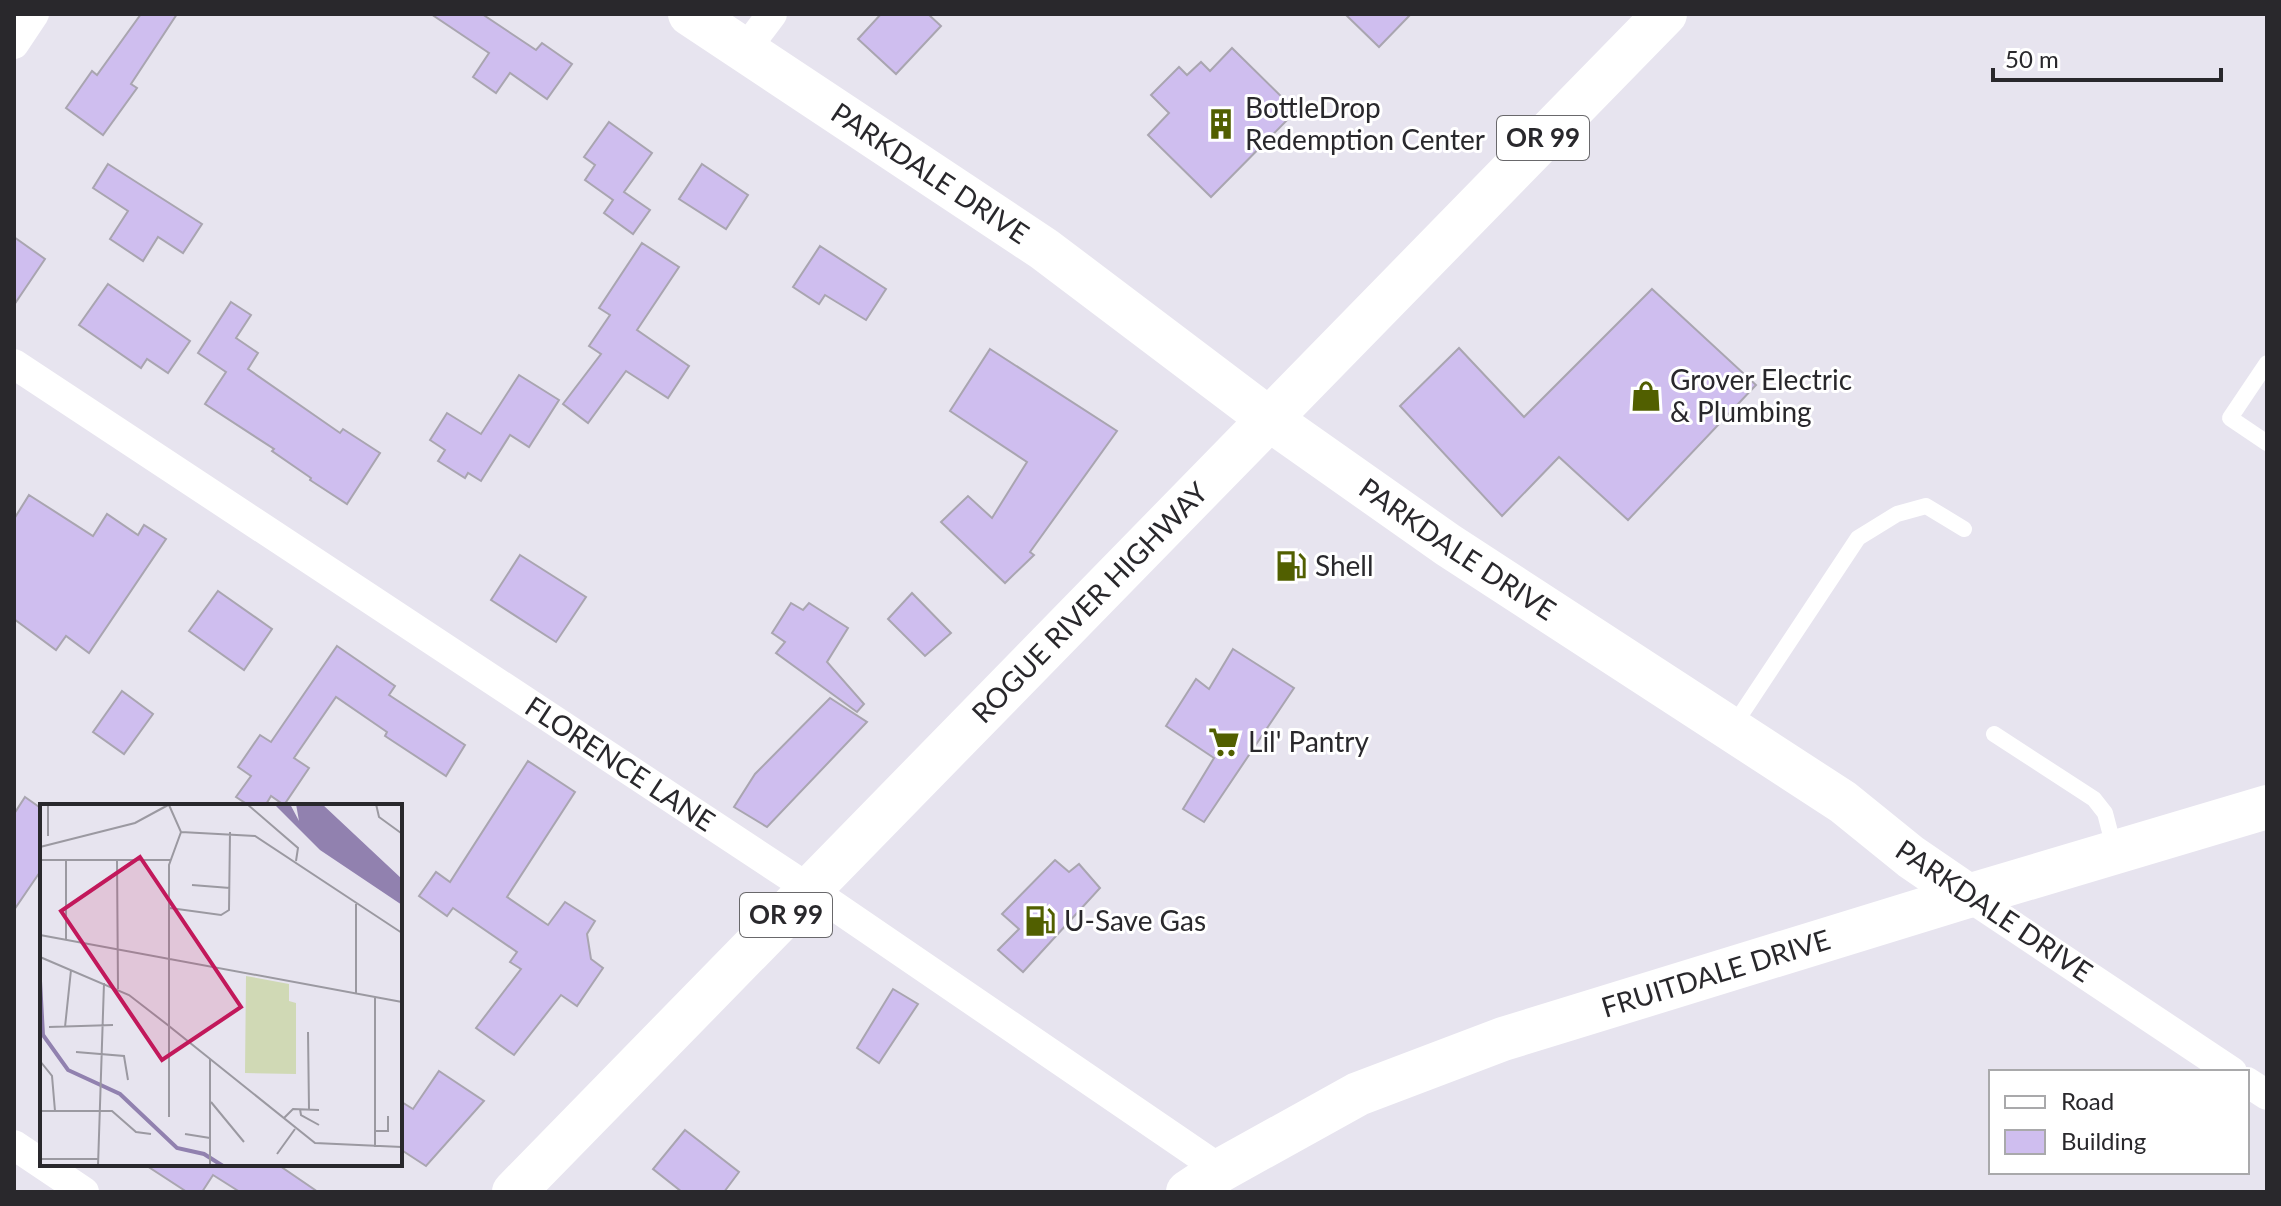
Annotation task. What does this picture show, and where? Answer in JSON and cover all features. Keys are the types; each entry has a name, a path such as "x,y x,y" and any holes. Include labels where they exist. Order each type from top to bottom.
{"main road":[{"name":"PARKDALE DRIVE","path":"690,14 1044,249 1269,419 1448,545 1843,802 1911,857 1968,896"},
{"name":"ROGUE RIVER HIGHWAY","path":"514,1192 1665,14"},
{"name":"FRUITDALE DRIVE","path":"1204,1181 1358,1094 1503,1039 2267,807"}],"street":[{"path":"14,44 34,14"},
{"path":"745,50 772,14"},
{"name":"FLORENCE LANE","path":"14,364 811,890 1204,1181"},
{"name":"PARKDALE DRIVE","path":"1968,896 2229,1070"},
{"path":"2249,1083 2267,1095"},
{"path":"14,1145 40,1162"},
{"path":"45,1166 84,1192"}],"lane":[{"path":"2267,363 2230,418 2267,443"},
{"path":"1731,730 1858,538 1897,514 1926,506 1964,529"},
{"path":"1994,734 2094,799 2105,813 2115,852"}],"building":[{"path":"141,14 177,14 131,84 137,88 103,135 66,108 92,71 97,75"},
{"path":"431,14 482,14 536,50 542,43 572,64 547,99 510,73 496,93 473,77 489,53"},
{"path":"881,14 928,14 941,26 896,74 858,39"},
{"path":"1345,14 1411,14 1379,47"},
{"name":"BottleDrop Redemption Center","path":"1232,48 1296,111 1211,197 1148,135 1169,113 1151,95 1179,67 1187,75 1201,62 1210,71"},
{"path":"609,122 652,153 624,192 650,210 633,234 604,213 613,200 585,180 595,165 584,157"},
{"path":"108,164 202,224 183,253 158,237 143,261 110,239 128,211 93,188"},
{"path":"702,164 748,195 726,229 679,199"},
{"path":"14,237 45,259 14,305"},
{"path":"642,243 679,267 637,330 689,366 668,398 626,371 588,423 563,404 601,354 589,346 610,315 599,308"},
{"path":"820,246 886,289 866,320 825,295 819,304 793,287"},
{"path":"108,284 190,341 168,373 147,359 141,368 79,325"},
{"name":"Grover Electric & Plumbing","path":"1652,289 1756,385 1628,520 1559,457 1502,516 1400,406 1459,348 1524,417"},
{"path":"231,302 251,315 236,338 258,353 248,369 340,433 343,429 380,453 347,504 310,480 272,451 274,449 205,404 226,372 198,353"},
{"path":"990,349 1117,431 1030,552 1034,555 1005,583 941,522 968,496 992,518 1027,462 950,411"},
{"path":"519,375 559,400 529,447 510,435 481,481 468,473 465,478 438,461 445,450 430,440 447,413 481,434"},
{"path":"29,495 93,536 107,514 138,535 144,525 166,539 89,653 66,636 56,650 14,619 14,519"},
{"path":"520,555 586,597 556,642 491,600"},
{"path":"218,591 272,629 244,670 189,631"},
{"path":"912,593 951,633 925,656 888,619"},
{"path":"791,603 803,610 809,603 848,628 827,662 864,704 857,712 776,653 785,642 772,633"},
{"path":"337,646 395,686 389,695 465,745 446,776 385,736 387,732 336,697 294,758 309,768 285,804 271,796 266,804 247,804 236,797 251,776 238,767 260,735 271,742"},
{"name":"Lil' Pantry","path":"1233,649 1294,688 1204,822 1183,809 1214,758 1166,726 1196,679 1209,689"},
{"path":"122,691 153,714 124,754 93,732"},
{"path":"830,698 867,722 767,827 734,807 755,774"},
{"path":"528,761 575,792 507,897 548,925 565,902 595,921 587,934 591,959 603,968 577,1006 561,995 514,1055 476,1028 521,969 510,962 517,952 453,908 447,916 419,896 436,872 450,882"},
{"path":"25,797 40,808 40,872 14,910 14,814"},
{"name":"U-Save Gas","path":"1055,860 1069,872 1079,864 1100,888 1023,972 998,950 1019,929 1002,914"},
{"path":"893,989 918,1004 879,1063 857,1048"},
{"path":"439,1071 484,1101 426,1166 402,1150 402,1102 413,1109"},
{"path":"685,1130 739,1172 724,1192 682,1192 653,1169"},
{"path":"147,1166 280,1166 318,1192 240,1192 213,1175 202,1192 187,1192"}],"place":[{"name":"BottleDrop Redemption Center","path":"1221,124"},
{"name":"Grover Electric & Plumbing","path":"1646,396"},
{"name":"Shell","path":"1291,566"},
{"name":"Lil' Pantry","path":"1224,742"},
{"name":"U-Save Gas","path":"1040,921"}]}
